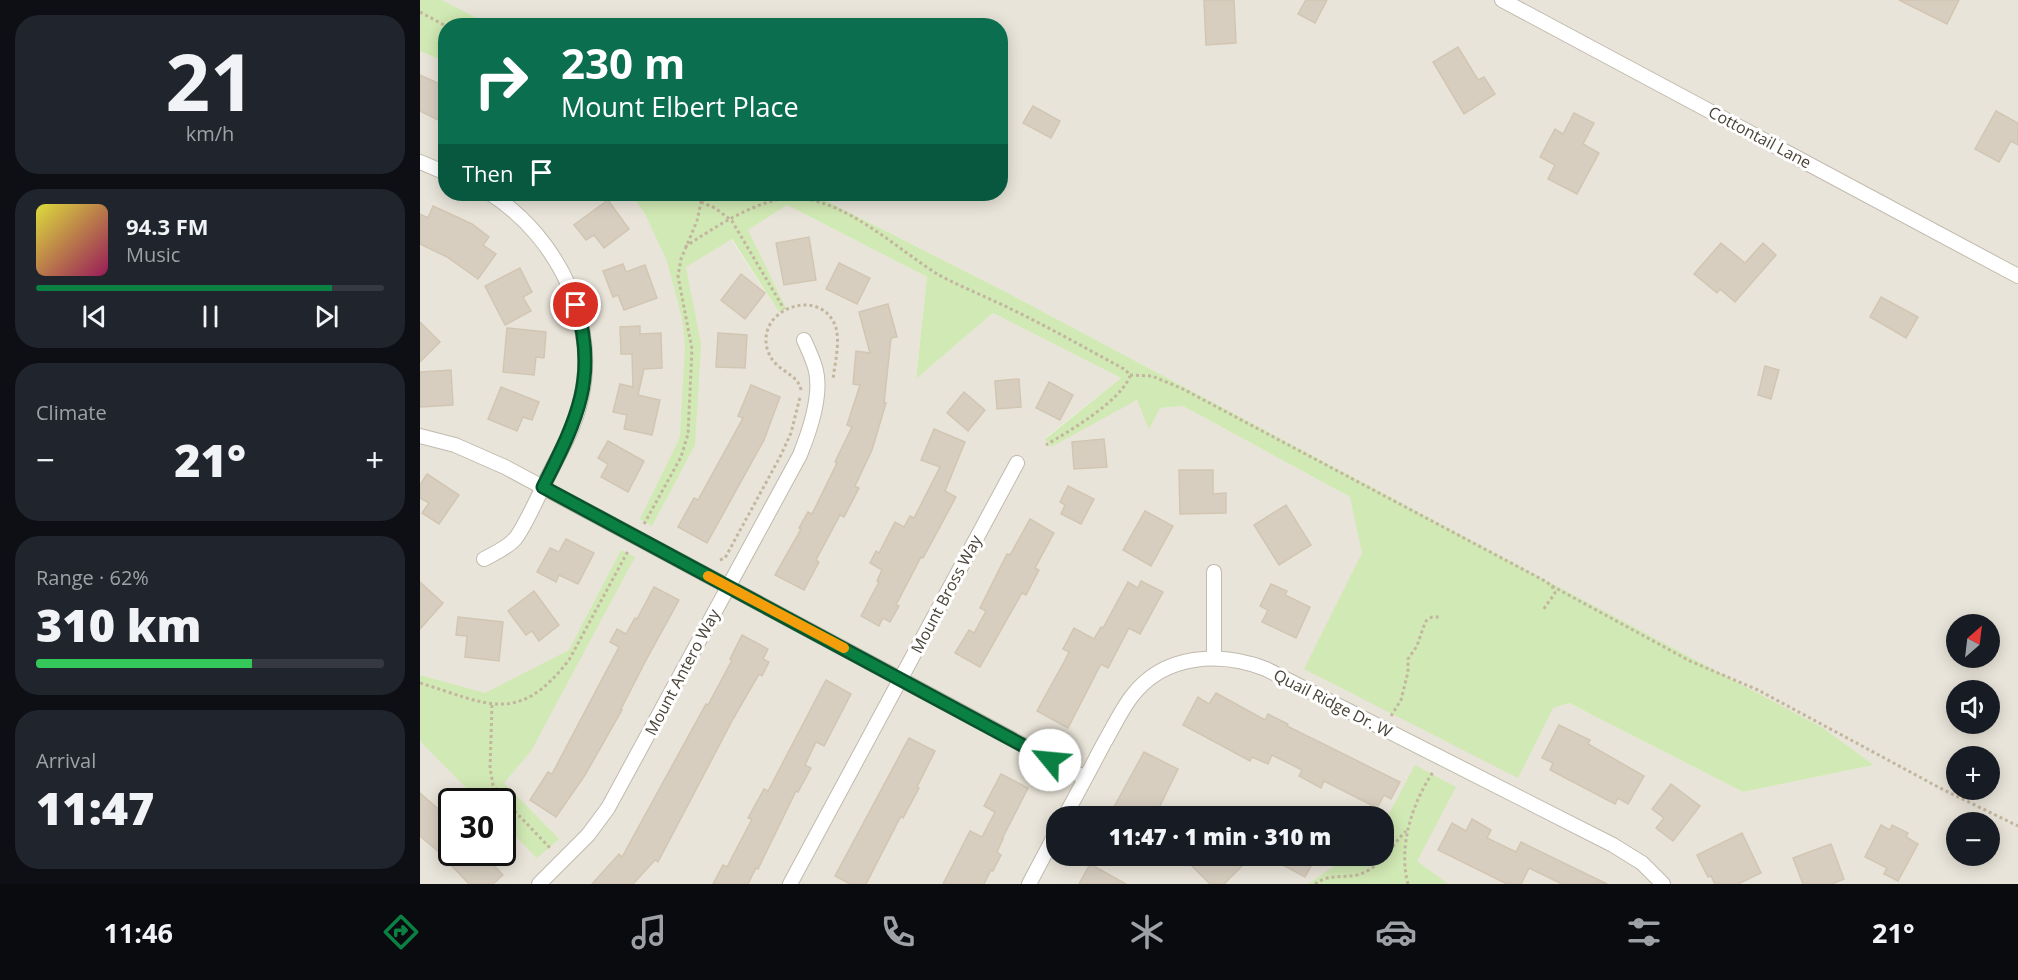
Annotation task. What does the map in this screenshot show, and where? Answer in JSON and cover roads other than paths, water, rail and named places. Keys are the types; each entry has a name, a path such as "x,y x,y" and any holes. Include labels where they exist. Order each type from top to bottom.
{"street":[{"name":"Cottontail Lane","path":"1502,0 2018,276"},
{"path":"420,162 438,170"},
{"path":"484,559 516,537 570,434 580,406 585,373 583,333 573,294 561,268 525,221 500,201"},
{"name":"Mount Antero Way","path":"539,884 588,835 608,808 805,443 817,387 815,367 804,340"},
{"path":"420,436 473,452 543,487 1085,778"},
{"name":"Mount Bross Way","path":"790,884 1017,463"},
{"path":"1214,572 1214,658"},
{"name":"Quail Ridge Dr. W","path":"1070,806 1128,701 1140,687 1161,671 1178,664 1214,658 1241,661 1266,669 1613,845 1650,871 1663,884"},
{"path":"1029,884 1046,852"}]}
